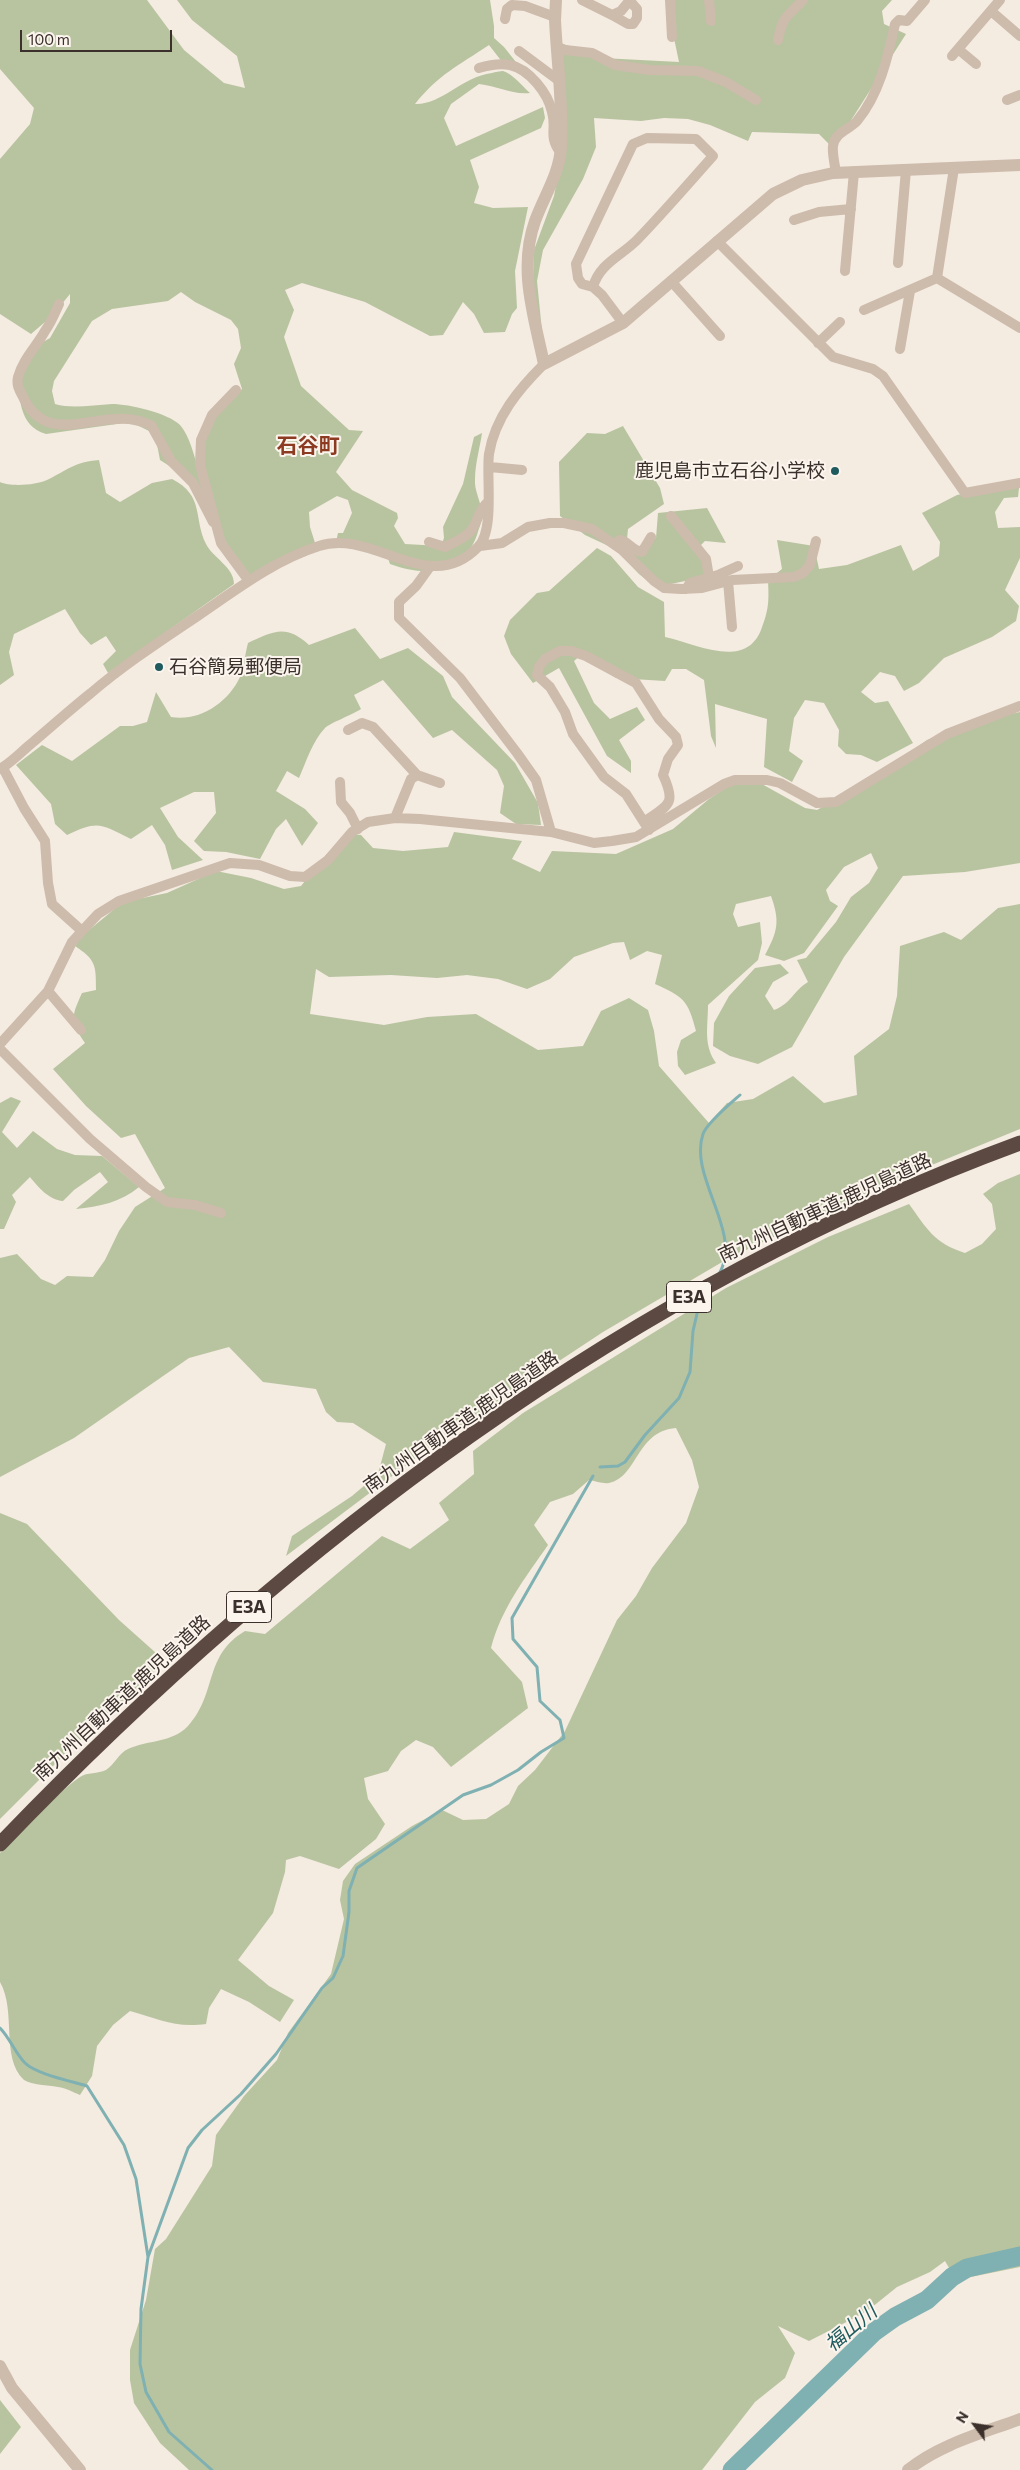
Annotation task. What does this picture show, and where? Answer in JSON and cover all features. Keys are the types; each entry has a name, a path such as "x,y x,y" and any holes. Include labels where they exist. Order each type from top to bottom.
{"highway":[{"name":"南九州自動車道;鹿児島道路","path":"0,1844 138,1705 234,1620 320,1548 451,1450 591,1355 672,1306 768,1255 944,1174 1020,1142"}],"street":[{"path":"544,364 526,280 527,257 535,220 555,178 560,152 556,0"},
{"path":"582,0 628,24 633,24 637,18 637,9 630,0 621,11 612,15"},
{"path":"670,0 672,37"},
{"path":"708,0 711,21"},
{"path":"778,40 779,28 786,16 803,0"},
{"path":"836,173 833,146 838,135 855,123 865,110 880,78 895,24 899,20 907,21 925,0"},
{"path":"976,64 955,52 1000,0"},
{"path":"504,19 507,9 512,5 524,6 555,18"},
{"path":"991,11 1020,36"},
{"path":"556,49 592,54 615,65 650,70 698,71 726,82 756,100"},
{"path":"519,51 558,80"},
{"path":"479,68 508,64 516,67 534,80 546,96 553,113 553,143 560,152"},
{"path":"1007,100 1020,95"},
{"path":"593,287 595,278 603,268 635,242 713,156 696,139 647,138 633,144 576,264 578,278 582,284 593,287 602,295 623,324"},
{"path":"480,546 486,530 490,467 489,454 500,420 522,385 544,364 623,324 717,241 786,186 817,175 836,173 1020,165"},
{"path":"937,278 954,168"},
{"path":"898,263 906,170"},
{"path":"845,271 854,172"},
{"path":"794,220 819,212 851,209"},
{"path":"717,241 833,357 873,369 883,376 965,493 1020,483"},
{"path":"864,310 937,278"},
{"path":"937,278 1020,328"},
{"path":"671,281 720,336"},
{"path":"900,349 910,291"},
{"path":"59,304 46,331 25,360 18,378 17,385 25,402 37,416 54,424 74,426 116,419 137,420 151,425 171,461 193,483 213,522 221,543 249,581"},
{"path":"818,343 840,322"},
{"path":"213,522 208,491 200,465 201,440 212,415 236,390"},
{"path":"490,467 522,470"},
{"path":"428,542 445,547 471,532 483,505 488,502"},
{"path":"671,516 706,559 709,577"},
{"path":"82,931 52,904 48,883 45,841 1,769 122,667 249,581 290,557 321,545 346,545 365,548 429,568 453,564 480,546 502,543 528,527 550,522 564,523 592,529 614,544 664,588 686,589 702,588 728,581 759,577 794,577 810,565 816,541"},
{"path":"614,544 620,540 625,541 637,552 642,552 651,537"},
{"path":"686,589 690,583 738,566"},
{"path":"429,568 416,586 399,602 399,618 460,678 517,753 536,780 550,832"},
{"path":"728,581 732,627"},
{"path":"0,1044 48,991 72,942 98,914 119,901 230,863 259,865 290,876 304,877 328,860 358,829 368,822 395,818 550,832 594,842 636,837 669,804 672,796 663,775 668,759 678,745 676,737 659,719 636,683 571,651 560,651 545,659 538,667 538,675 550,687 565,712 573,734 604,777 626,794 646,826"},
{"path":"646,826 735,780 767,780 780,783 817,803 836,802 948,734 1020,706"},
{"path":"348,730 362,723 373,727 417,774 440,783"},
{"path":"395,818 411,779 417,774"},
{"path":"340,782 341,802 350,813 358,829"},
{"path":"48,991 81,1030"},
{"path":"0,1049 90,1139 146,1187 167,1202 195,1205 221,1213"},
{"path":"0,2366 12,2388 80,2470"},
{"path":"908,2470 938,2451 1020,2419"}],"green space":[{"path":"0,0 147,0 184,50 224,83 245,88 237,56 192,20 177,0 490,0 494,38 504,47 531,81 503,63 489,45 432,85 415,104 434,100 471,80 500,71 517,80 530,93 517,93 479,84 451,104 444,118 456,146 543,107 545,118 541,128 470,160 479,187 474,203 493,208 528,207 515,271 517,308 512,314 505,332 484,333 474,314 463,302 443,335 430,336 365,302 302,283 285,290 294,310 284,337 301,386 349,430 363,431 336,472 352,490 397,513 398,518 394,526 405,544 441,546 444,538 443,527 463,484 474,437 482,433 475,483 482,518 471,548 462,558 453,565 441,569 416,571 390,564 386,553 336,542 338,533 343,533 352,513 348,500 337,496 309,512 310,527 316,546 248,576 224,539 202,463 202,445 215,415 242,389 234,364 241,348 238,329 231,320 195,302 181,292 168,301 112,309 92,321 54,381 52,391 55,404 75,406 112,404 128,406 158,413 180,425 189,441 206,505 179,472 160,460 155,434 131,422 46,434 30,424 22,409 18,371 36,346 50,338 70,303 70,294 52,316 31,334 0,314 0,159 30,124 34,108 0,69"},
{"path":"666,0 892,0 882,11 884,24 906,34 841,136 829,144 819,134 752,132 748,141 710,125 688,119 664,118 641,121 594,118 596,147 583,179 543,250 537,281 543,341 532,307 534,250 554,196 563,148 558,42 602,58 679,62"},
{"path":"623,426 660,488 664,504 628,529 627,539 637,547 656,538 658,513 707,508 726,543 705,541 697,549 713,574 706,583 685,581 666,585 652,584 639,574 615,549 585,535 560,516 559,462 587,433 605,434"},
{"path":"99,460 106,493 120,502 152,483 172,479 182,486 194,500 206,544 231,573 234,584 108,673 103,664 116,651 106,636 91,645 80,633 65,609 14,634 9,652 14,675 0,685 0,482 17,485 37,483 77,465"},
{"path":"1006,485 1019,488 1018,497 1004,498 995,512 998,528 1020,527 1020,558 1005,590 1019,606 1016,621 992,637 944,658 919,683 904,691 895,676 880,672 861,692 875,703 888,701 913,743 877,762 861,755 846,754 838,746 839,730 824,703 805,700 794,718 789,751 803,761 792,782 764,767 767,719 715,704 716,748 711,736 704,680 686,669 672,669 665,681 616,678 581,655 574,661 594,703 610,719 637,707 645,720 619,740 631,761 631,773 607,756 559,668 533,683 511,654 504,636 510,620 537,593 549,591 597,548 611,556 638,587 664,602 665,637 719,651 732,652 744,649 754,642 764,623 768,605 768,580 782,569 777,540 814,546 819,569 847,565 901,545 913,571 939,556 940,542 922,513 957,495"},
{"path":"355,628 380,659 408,648 443,676 452,697 515,763 538,803 541,825 516,824 500,813 504,786 497,770 452,730 433,738 383,680 354,695 361,709 325,728 310,752 299,778 287,771 276,791 305,809 318,823 302,846 286,819 276,829 260,859 226,852 204,851 194,841 216,813 214,792 194,792 160,808 178,837 203,860 172,870 165,845 152,825 131,839 106,827 99,826 86,827 67,835 55,824 51,804 16,765 42,745 72,761 120,726 133,726 147,722 156,692 171,717 192,717 212,709 228,695 240,677 248,643 265,635 286,632 301,638 309,645"},
{"path":"1020,712 1020,863 965,872 903,876 844,957 792,1047 758,1064 730,1056 713,1046 714,1023 729,996 755,968 780,964 789,973 773,982 765,996 774,1010 785,1004 808,982 797,960 806,958 836,922 851,897 869,883 878,868 871,853 844,867 826,890 830,901 838,906 804,953 784,961 765,955 773,939 776,926 776,912 771,896 736,904 733,914 738,927 760,922 762,943 758,960 708,1005 708,1042 709,1049 716,1063 685,1075 678,1066 677,1052 681,1040 696,1031 690,1012 679,996 655,984 662,955 647,951 630,960 624,942 613,943 574,957 550,979 527,989 498,979 467,975 437,978 391,975 329,977 316,969 310,1014 384,1025 427,1017 476,1014 538,1050 583,1046 601,1011 629,998 648,1010 654,1031 659,1066 709,1123 727,1103 753,1099 793,1076 824,1103 857,1095 854,1056 889,1029 897,996 900,946 944,932 961,940 998,908 1020,904 1020,1129 895,1180 729,1258 603,1332 444,1437 286,1556 292,1536 352,1496 378,1474 386,1444 353,1423 337,1422 326,1412 316,1389 263,1382 229,1347 189,1358 74,1438 0,1477 0,1258 17,1254 41,1279 55,1285 67,1276 93,1277 105,1260 119,1231 135,1207 165,1188 135,1134 121,1138 86,1106 53,1069 85,1043 75,1024 74,1014 82,993 96,990 96,975 91,959 75,946 83,935 123,902 167,893 216,871 251,878 284,889 301,886 326,855 348,834 361,835 373,848 403,851 448,847 454,832 522,841 512,859 540,872 552,851 616,854 673,829 709,799 730,785 760,783 805,808 817,810 873,778 927,740 966,724"},
{"path":"11,1097 21,1101 2,1132 17,1148 33,1131 57,1149 75,1155 102,1156 139,1187 109,1203 76,1209 108,1182 100,1172 74,1190 63,1201 49,1196 30,1177 12,1195 16,1202 4,1229 0,1229 0,1103"},
{"path":"1020,1174 1020,2267 956,2280 945,2261 930,2272 897,2287 866,2312 809,2341 778,2326 795,2353 785,2378 755,2402 702,2470 189,2470 160,2443 134,2403 130,2380 130,2350 146,2300 155,2249 166,2239 212,2166 216,2135 244,2096 277,2060 288,2033 331,1974 344,1919 340,1900 343,1881 355,1864 412,1826 442,1810 463,1820 486,1819 509,1804 518,1786 535,1770 565,1731 617,1620 636,1596 652,1568 686,1523 699,1487 692,1460 676,1428 663,1431 653,1437 619,1479 609,1483 589,1480 573,1494 550,1502 534,1525 548,1545 507,1607 491,1648 522,1682 528,1708 451,1767 433,1747 416,1740 401,1751 388,1771 364,1778 368,1799 385,1824 376,1839 339,1869 300,1856 286,1860 285,1872 273,1913 238,1960 269,1986 294,2000 280,2022 249,2002 221,1989 209,2008 206,2024 176,2024 130,2011 113,2025 97,2046 92,2076 80,2095 64,2088 36,2084 24,2080 17,2070 10,2047 8,2007 0,1982 0,1853 49,1803 80,1777 106,1770 128,1749 175,1736 182,1732 204,1701 216,1663 232,1641 245,1631 265,1634 382,1536 410,1549 449,1520 439,1503 474,1474 473,1451 523,1413 726,1288 828,1237 909,1204 926,1228 938,1240 965,1253 982,1244 996,1229 992,1204 983,1194 998,1183"},
{"path":"0,1513 27,1524 119,1620 165,1661 142,1685 67,1752 0,1819"},
{"path":"0,2400 21,2427 0,2454"}],"waterway":[{"path":"719,1274 725,1258 725,1241 708,1186 700,1151 705,1129 740,1095"},
{"path":"600,1467 618,1466 625,1462 645,1435 679,1398 690,1372 693,1331 699,1305 705,1296"},
{"path":"148,2257 188,2148 202,2130 241,2094 276,2054 322,1988 333,1978 343,1956 349,1912 349,1891 357,1868 463,1795 491,1785 518,1770 541,1752 564,1738 560,1720 540,1701 537,1667 513,1639 512,1618 593,1476"},
{"path":"0,2028 21,2059 30,2067 45,2074 87,2086 124,2145 136,2179 148,2257 141,2309 140,2364 146,2392 169,2432 212,2470"},
{"name":"福山川","path":"732,2470 874,2332 895,2317 927,2300 952,2277 967,2268 1020,2256"}],"place":[{"name":"鹿児島市立石谷小学校","path":"835,471"},
{"name":"石谷簡易郵便局","path":"159,667"}],"district":[{"name":"石谷町","path":"308,446"}]}
